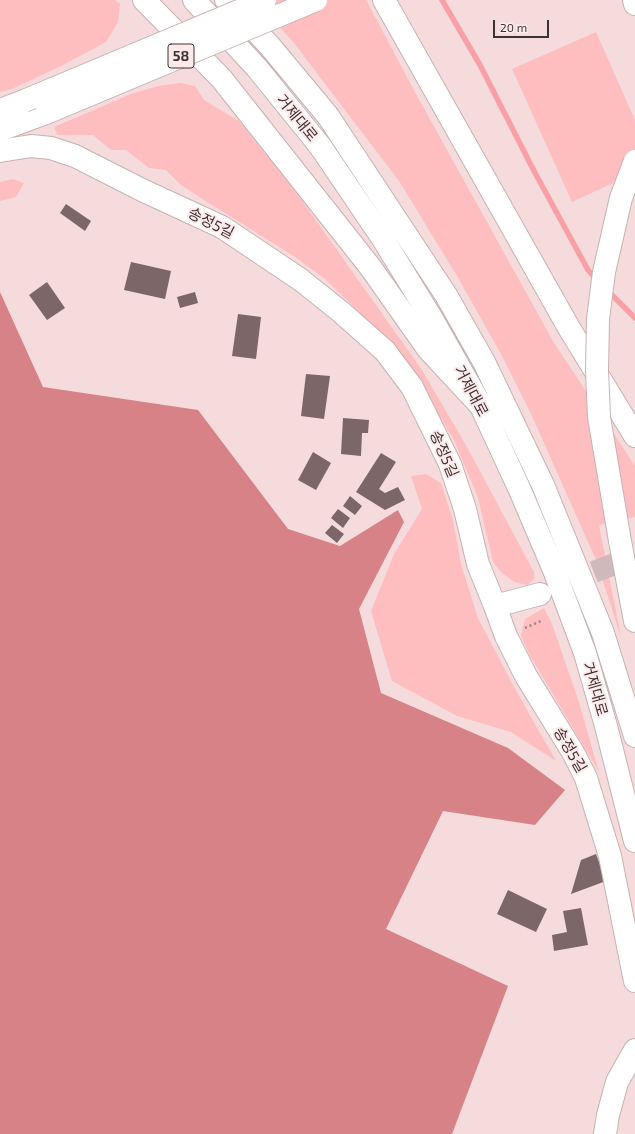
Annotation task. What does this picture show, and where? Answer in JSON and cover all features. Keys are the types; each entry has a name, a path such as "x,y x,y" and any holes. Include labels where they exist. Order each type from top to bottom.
{"main road":[{"path":"144,0 221,78 371,268 428,349 481,406"},
{"name":"거제대로","path":"194,0 256,68 320,146 383,239 432,318 481,406 519,488 554,570 585,653 606,726 635,841"},
{"name":"거제대로","path":"226,0 270,45 328,116 446,295 484,362 542,485 572,554 603,633 635,736"},
{"name":"58","path":"0,110 265,0"},
{"name":"58","path":"0,130 46,113 316,0"},
{"path":"384,0 569,328 635,436"},
{"path":"634,0 635,4"},
{"name":"송정5길","path":"0,151 31,146 51,148 75,156 136,187 222,227 301,280 341,312 385,351 412,387 450,464 465,509 478,564 506,636 526,676 574,754 586,778 610,856 635,981"},
{"path":"635,161 621,198 604,272 598,318 597,370 599,417 635,621"},
{"path":"495,606 540,594"},
{"path":"605,1134 608,1115 617,1082 635,1050"}],"shaded area":[{"path":"0,0 115,0 120,4 118,22 106,42 61,66 12,89 0,92"},
{"path":"255,0 366,0 416,94 553,341 635,466 635,517 599,525 621,637 596,560 531,414 502,356 460,281 399,181 294,43"},
{"path":"596,32 635,120 635,173 572,202 512,69"},
{"path":"181,83 195,86 204,100 239,121 293,188 422,370 467,447 534,572 534,579 527,585 514,582 501,572 493,562 478,498 454,440 426,394 386,340 325,279 295,257 181,185 166,170 149,168 126,150 111,150 93,135 57,135 54,127 131,94 158,86"},
{"path":"13,179 24,183 16,197 0,201 0,182"},
{"path":"0,292 43,387 198,410 288,529 340,546 398,510 404,522 359,609 381,693 508,748 565,790 535,825 443,811 386,929 508,986 452,1134 0,1134"},
{"path":"426,474 441,483 453,520 461,564 478,618 514,687 556,761 511,732 457,716 392,681 371,611 394,554 422,509 411,476"},
{"path":"544,608 552,624 578,699 599,772 529,654 521,636 525,619"}],"building":[{"path":"66,204 91,221 85,231 60,213"},
{"path":"131,262 171,271 165,299 124,290"},
{"path":"47,282 65,308 47,320 29,295"},
{"path":"195,292 198,303 180,308 177,297"},
{"path":"238,314 261,317 256,359 232,356"},
{"path":"306,374 330,376 324,419 301,416"},
{"path":"343,418 369,420 368,433 362,433 361,456 341,454"},
{"path":"313,452 331,463 316,490 298,480"},
{"path":"381,453 396,462 379,489 385,493 398,487 405,500 385,510 356,492"},
{"path":"350,496 362,506 355,515 343,506"},
{"path":"338,509 350,518 343,528 331,518"},
{"path":"332,525 344,534 337,543 325,533"},
{"path":"596,854 606,881 571,894 581,860"},
{"path":"508,890 547,909 536,932 497,914"},
{"path":"581,908 588,945 554,951 552,935 567,932 563,911"}],"waterway":[{"path":"442,0 480,65 534,171 588,270 597,280"},
{"path":"607,290 635,318"}],"tunnel":[{"path":"563,584 635,556"}]}
